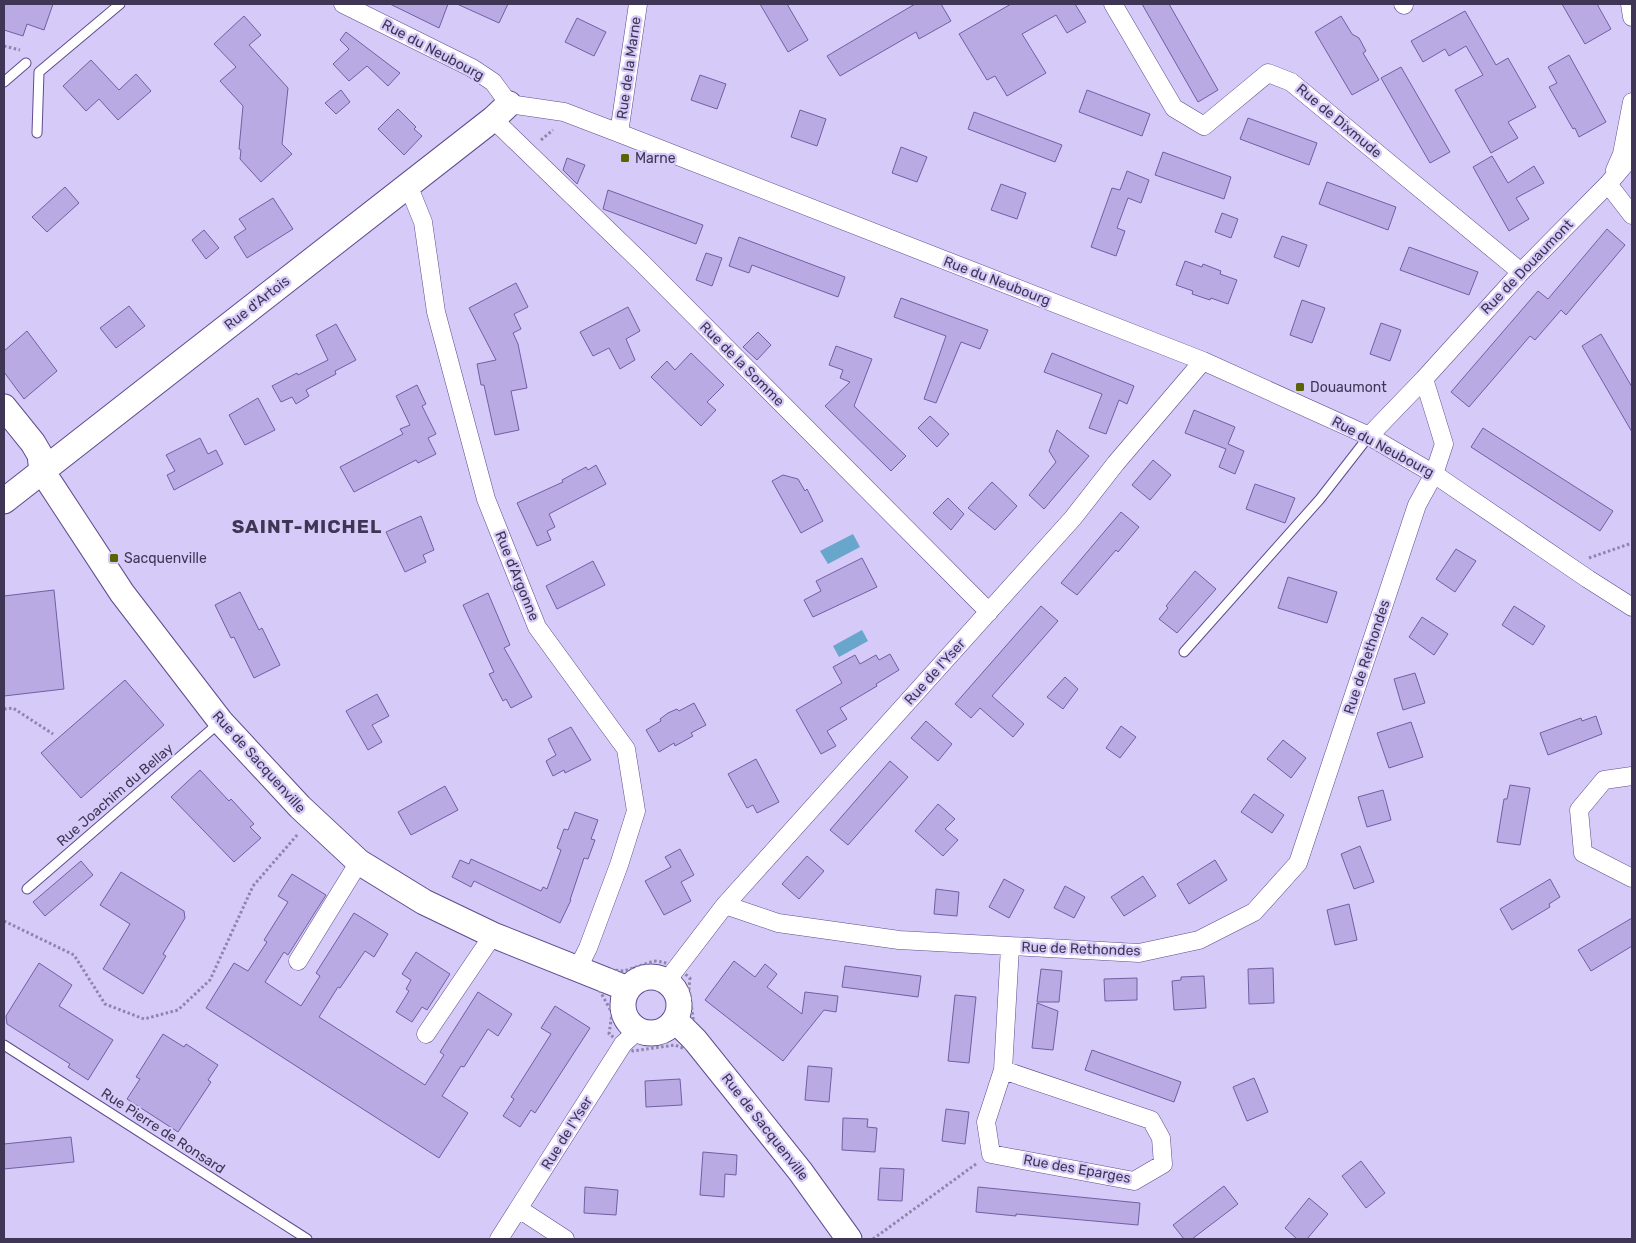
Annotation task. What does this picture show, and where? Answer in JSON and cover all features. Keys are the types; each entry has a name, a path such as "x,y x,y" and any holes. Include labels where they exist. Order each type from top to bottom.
{"street":[{"name":"Rue du Neubourg","path":"343,4 472,68 493,82 501,112 564,112 1203,361 1369,436 1434,474 1632,607"},
{"name":"Rue de la Marne","path":"619,133 638,4"},
{"name":"Rue de Dixmude","path":"1113,4 1174,108 1204,126 1268,73 1291,82 1521,272"},
{"path":"1630,4 1632,17"},
{"path":"1632,102 1622,154 1608,184 1632,215"},
{"name":"Rue de la Somme","path":"501,112 525,151 642,263 989,612"},
{"name":"Rue d'Artois","path":"4,501 501,112"},
{"name":"Rue de Douaumont","path":"1369,436 1424,379 1521,272 1608,184 1632,156"},
{"name":"Rue d'Argonne","path":"408,185 423,222 436,312 486,499 537,627 626,749 636,811 619,865 588,948 578,968"},
{"name":"Rue de l'Yser","path":"666,982 725,905 1073,518 1203,361"},
{"path":"1424,379 1444,444 1434,474"},
{"name":"Rue de Sacquenville","path":"4,406 33,443 40,456 42,471 122,594 221,722 300,808 359,862 424,902 493,934 628,990"},
{"name":"Rue de Rethondes","path":"725,905 778,923 899,940 1139,953 1199,940 1254,912 1298,863 1417,505 1434,474"},
{"path":"1632,776 1604,780 1579,810 1583,853 1632,878"},
{"path":"298,961 359,862"},
{"path":"426,1034 493,934"},
{"path":"991,1154 986,1122 1003,1070 1010,947"},
{"path":"643,979 660,979 666,982 675,990 678,998 679,1007 674,1022 665,1029 656,1032 647,1033 638,1030 626,1016 624,998 628,990 635,983 643,979"},
{"name":"Rue de Sacquenville","path":"674,1022 681,1026 695,1040 800,1171 849,1239"},
{"name":"Rue de l'Yser","path":"499,1239 623,1044 638,1030"},
{"name":"Rue des Eparges","path":"991,1154 1134,1181 1163,1164 1161,1138 1151,1120 1003,1070"},
{"path":"519,1209 565,1239"}],"lane":[{"path":"37,133 39,72 120,4"},
{"path":"4,82 26,63"},
{"path":"1184,652 1320,499 1369,436"},
{"name":"Rue Joachim du Bellay","path":"27,889 221,722"},
{"name":"Rue Pierre de Ronsard","path":"4,1045 307,1239"}],"path":[{"path":"525,151 551,133 564,112"},
{"path":"1567,565 1632,544"},
{"path":"4,709 13,708 54,734"},
{"path":"4,921 74,954 105,1004 144,1019 178,1010 210,980 253,886 311,818"},
{"path":"873,1239 991,1154"}],"water":[{"path":"853,534 860,547 828,564 820,551"},
{"path":"862,630 868,641 839,657 833,646"}],"building":[{"path":"4,4 53,4 44,30 27,24 23,36 4,30"},
{"path":"390,4 448,4 439,28"},
{"path":"457,4 508,4 499,23"},
{"path":"760,4 787,4 808,40 788,52"},
{"path":"915,4 941,4 951,21 919,39 916,32 840,76 827,56"},
{"path":"1011,4 1075,4 1086,22 1067,33 1056,15 1022,34 1046,73 1007,96 995,76 987,80 959,34"},
{"path":"1142,4 1169,4 1218,90 1198,102"},
{"path":"1562,4 1597,4 1611,29 1585,44"},
{"path":"1465,11 1496,65 1508,58 1536,107 1508,122 1518,138 1491,153 1455,90 1483,75 1466,46 1449,56 1445,49 1423,62 1411,41"},
{"path":"244,16 261,35 249,45 288,88 282,144 292,154 261,182 240,159 241,150 239,149 243,106 220,81 236,67 214,44"},
{"path":"1341,16 1352,34 1359,38 1366,51 1363,53 1379,80 1352,95 1315,32"},
{"path":"577,18 606,32 594,56 565,42"},
{"path":"346,32 400,73 388,86 367,66 349,81 333,64 349,49 340,40"},
{"path":"1569,55 1606,122 1579,137 1549,87 1557,83 1548,67"},
{"path":"91,60 119,90 136,74 151,91 118,120 99,99 86,111 63,86"},
{"path":"1401,67 1450,152 1430,163 1381,78"},
{"path":"700,75 726,84 717,109 691,100"},
{"path":"341,90 350,102 336,114 325,103"},
{"path":"1087,90 1150,114 1142,136 1079,112"},
{"path":"398,109 422,136 404,155 378,129"},
{"path":"800,110 826,119 817,146 791,137"},
{"path":"974,112 1062,145 1055,162 968,129"},
{"path":"1248,118 1317,143 1309,165 1240,139"},
{"path":"901,147 927,157 917,182 892,173"},
{"path":"1163,152 1231,177 1224,199 1155,175"},
{"path":"1492,156 1508,183 1534,166 1544,183 1516,198 1529,219 1509,231 1473,167"},
{"path":"567,158 585,165 577,184 563,170"},
{"path":"1127,171 1149,180 1141,203 1128,198 1117,228 1125,231 1116,256 1091,247 1112,188 1120,190"},
{"path":"1327,182 1396,207 1388,230 1319,204"},
{"path":"1001,184 1026,193 1017,219 991,210"},
{"path":"65,187 79,203 47,232 32,217"},
{"path":"608,190 703,225 696,244 603,209"},
{"path":"273,198 293,229 247,258 234,237 246,229 239,219"},
{"path":"1222,213 1238,219 1231,238 1215,232"},
{"path":"1607,229 1625,245 1566,315 1561,310 1535,340 1530,336 1469,407 1451,392 1538,291 1548,299"},
{"path":"204,230 219,248 206,259 192,240"},
{"path":"1282,236 1307,245 1299,267 1274,257"},
{"path":"739,237 845,277 838,297 752,265 749,273 729,266"},
{"path":"1409,247 1478,272 1469,295 1400,270"},
{"path":"706,253 722,258 712,286 696,280"},
{"path":"1185,261 1202,267 1203,264 1221,271 1220,274 1237,280 1228,304 1192,294 1193,291 1176,285"},
{"path":"516,283 528,307 514,314 521,329 513,333 518,344 527,388 511,391 519,430 495,435 484,385 481,385 477,364 496,360 469,308"},
{"path":"901,298 988,330 980,349 961,342 936,403 924,399 946,336 894,317"},
{"path":"1302,300 1325,308 1312,343 1290,335"},
{"path":"129,306 145,326 116,348 100,328"},
{"path":"628,307 640,331 626,339 635,360 620,369 609,348 593,356 580,332"},
{"path":"1381,323 1401,330 1390,361 1370,354"},
{"path":"336,324 356,360 335,371 336,374 306,390 309,396 296,404 292,397 281,402 272,386 328,360 316,335"},
{"path":"27,331 57,371 24,399 4,372 4,351"},
{"path":"758,332 771,345 757,360 743,347"},
{"path":"1601,334 1632,387 1632,432 1582,346"},
{"path":"836,346 872,359 854,406 906,456 891,471 825,406 850,382 840,378 843,370 829,365"},
{"path":"691,353 724,385 707,402 716,410 701,426 651,377 667,361 675,370"},
{"path":"1052,353 1134,386 1127,404 1119,400 1106,434 1089,428 1102,394 1044,372"},
{"path":"417,385 426,404 422,406 436,434 428,438 436,454 418,463 416,460 354,492 340,467 403,434 400,429 410,425 396,396"},
{"path":"258,398 275,430 245,445 229,415"},
{"path":"1194,410 1235,427 1228,444 1244,451 1235,474 1219,467 1226,449 1185,433"},
{"path":"930,416 949,434 937,447 918,428"},
{"path":"1483,428 1613,511 1600,531 1471,447"},
{"path":"1057,430 1089,456 1044,509 1029,495 1056,462 1049,451"},
{"path":"200,438 208,454 216,450 223,464 174,490 167,475 175,471 166,455"},
{"path":"1153,460 1171,475 1150,500 1132,485"},
{"path":"596,465 606,484 549,514 555,527 547,531 551,540 537,546 517,503 563,482 562,480 586,467 588,470"},
{"path":"783,475 798,479 805,491 807,489 823,521 801,533 772,481"},
{"path":"992,482 1017,506 995,530 968,508"},
{"path":"1255,484 1295,498 1285,523 1246,509"},
{"path":"948,498 964,514 951,530 933,513"},
{"path":"1121,512 1139,527 1077,595 1061,583"},
{"path":"421,516 434,550 423,555 426,562 405,572 386,532"},
{"path":"1456,549 1476,561 1455,592 1436,579"},
{"path":"862,558 877,587 813,617 804,600 821,591 816,581"},
{"path":"593,561 605,585 557,609 546,586"},
{"path":"1195,571 1216,589 1177,633 1159,619 1168,608 1166,606"},
{"path":"1288,577 1337,592 1327,623 1278,608"},
{"path":"54,590 64,689 4,696 4,596"},
{"path":"240,592 259,630 262,628 280,665 254,678 234,637 231,638 215,605"},
{"path":"488,593 510,645 504,648 532,697 511,708 506,699 503,701 489,674 494,672 463,605"},
{"path":"1041,606 1058,621 992,696 1024,724 1013,737 980,708 971,718 955,704"},
{"path":"1514,606 1545,626 1533,645 1502,625"},
{"path":"1422,617 1448,634 1434,655 1409,637"},
{"path":"890,654 899,670 876,684 877,686 840,708 847,719 827,731 836,746 821,754 796,710 842,683 833,667 855,655 860,664 876,655 879,660"},
{"path":"1415,673 1425,703 1403,710 1394,679"},
{"path":"1065,677 1078,689 1063,709 1047,697"},
{"path":"125,680 164,725 81,798 41,753"},
{"path":"377,694 389,716 372,725 382,742 368,750 346,711"},
{"path":"694,703 706,725 691,733 693,736 675,746 674,743 659,752 646,730 661,721 660,719 668,713 677,709 679,711"},
{"path":"1596,716 1602,734 1548,755 1540,733 1581,718 1582,721"},
{"path":"926,721 952,744 938,761 911,738"},
{"path":"1411,722 1423,757 1389,768 1377,733"},
{"path":"1121,726 1136,737 1120,758 1106,748"},
{"path":"571,727 591,760 565,773 564,770 553,776 546,761 556,755 548,739"},
{"path":"1283,740 1306,758 1291,778 1267,759"},
{"path":"756,759 779,802 757,813 753,805 747,808 728,774"},
{"path":"890,761 908,777 848,845 830,830"},
{"path":"200,770 254,824 250,827 261,838 234,862 171,797"},
{"path":"1510,785 1530,788 1520,845 1497,842 1504,799 1507,799"},
{"path":"445,786 458,810 411,835 398,812"},
{"path":"1383,790 1391,820 1367,827 1358,797"},
{"path":"1254,794 1284,815 1272,833 1241,812"},
{"path":"938,804 955,819 945,829 958,840 943,856 915,831"},
{"path":"575,812 598,820 591,839 595,840 588,859 584,858 571,900 560,923 474,881 471,887 452,877 460,860 469,864 471,859 541,891 543,887 547,889 561,850 557,848 564,829 568,830"},
{"path":"1360,846 1374,882 1354,889 1341,854"},
{"path":"680,849 694,875 681,882 691,901 664,915 645,881 671,867 665,857"},
{"path":"807,856 824,871 799,899 782,884"},
{"path":"1215,860 1227,880 1189,904 1177,884"},
{"path":"81,861 93,875 45,916 33,902"},
{"path":"121,872 184,911 185,918 163,954 166,956 143,994 103,969 130,924 100,905"},
{"path":"292,874 326,895 288,955 284,952 265,982 301,1006 320,976 316,973 354,913 388,934 374,957 365,951 340,988 338,987 319,1017 425,1085 444,1055 440,1052 478,992 512,1014 498,1036 488,1029 464,1067 461,1066 442,1096 468,1113 439,1158 206,1008 234,963 248,971 267,942 264,940 288,902 278,896"},
{"path":"1143,876 1156,896 1124,916 1111,897"},
{"path":"1004,879 1024,890 1009,918 989,907"},
{"path":"1550,879 1560,897 1549,904 1550,907 1512,930 1500,909"},
{"path":"1065,886 1085,897 1074,918 1054,908"},
{"path":"936,889 959,892 957,916 934,914"},
{"path":"1349,904 1357,940 1335,945 1327,910"},
{"path":"1632,918 1632,946 1591,971 1578,950"},
{"path":"416,952 450,974 427,1010 422,1007 412,1022 396,1012 409,991 406,989 411,980 402,974"},
{"path":"734,961 755,977 765,964 777,974 767,987 802,1014 805,992 838,996 836,1012 824,1010 783,1061 705,1000"},
{"path":"39,963 72,985 59,1006 113,1040 88,1080 68,1067 70,1064 7,1024 6,1016"},
{"path":"845,966 921,976 918,997 842,987"},
{"path":"1273,968 1274,1003 1249,1004 1248,969"},
{"path":"1041,969 1062,971 1059,1002 1037,1002"},
{"path":"1204,976 1206,1008 1174,1010 1172,981 1181,980 1181,977"},
{"path":"1137,978 1137,1000 1105,1001 1104,979"},
{"path":"955,995 976,997 969,1063 948,1061"},
{"path":"1037,1003 1058,1011 1053,1050 1032,1048"},
{"path":"555,1006 590,1028 535,1113 531,1110 520,1127 503,1116 514,1099 511,1097 551,1034 541,1028"},
{"path":"163,1034 184,1047 186,1044 218,1065 208,1080 211,1082 178,1132 127,1099 140,1079 136,1077"},
{"path":"1092,1050 1181,1082 1174,1102 1085,1070"},
{"path":"808,1066 832,1068 829,1102 805,1100"},
{"path":"1254,1078 1268,1112 1247,1121 1233,1087"},
{"path":"680,1079 682,1105 646,1107 645,1081"},
{"path":"946,1109 969,1112 965,1144 942,1141"},
{"path":"843,1118 868,1119 867,1127 877,1128 875,1152 842,1150"},
{"path":"71,1137 74,1162 4,1169 4,1144"},
{"path":"703,1152 737,1155 736,1175 725,1174 724,1197 700,1195"},
{"path":"1361,1161 1385,1193 1366,1208 1342,1176"},
{"path":"880,1168 904,1169 902,1201 878,1200"},
{"path":"1224,1186 1238,1204 1192,1239 1184,1239 1173,1225"},
{"path":"585,1187 618,1190 616,1215 584,1213"},
{"path":"978,1187 1140,1203 1138,1225 976,1212"},
{"path":"1309,1198 1328,1214 1307,1239 1297,1239 1285,1228"}],"place":[{"name":"Marne","path":"625,158"},
{"name":"Douaumont","path":"1300,387"},
{"name":"Sacquenville","path":"114,558"}],"district":[{"name":"SAINT-MICHEL","path":"307,526"}]}
